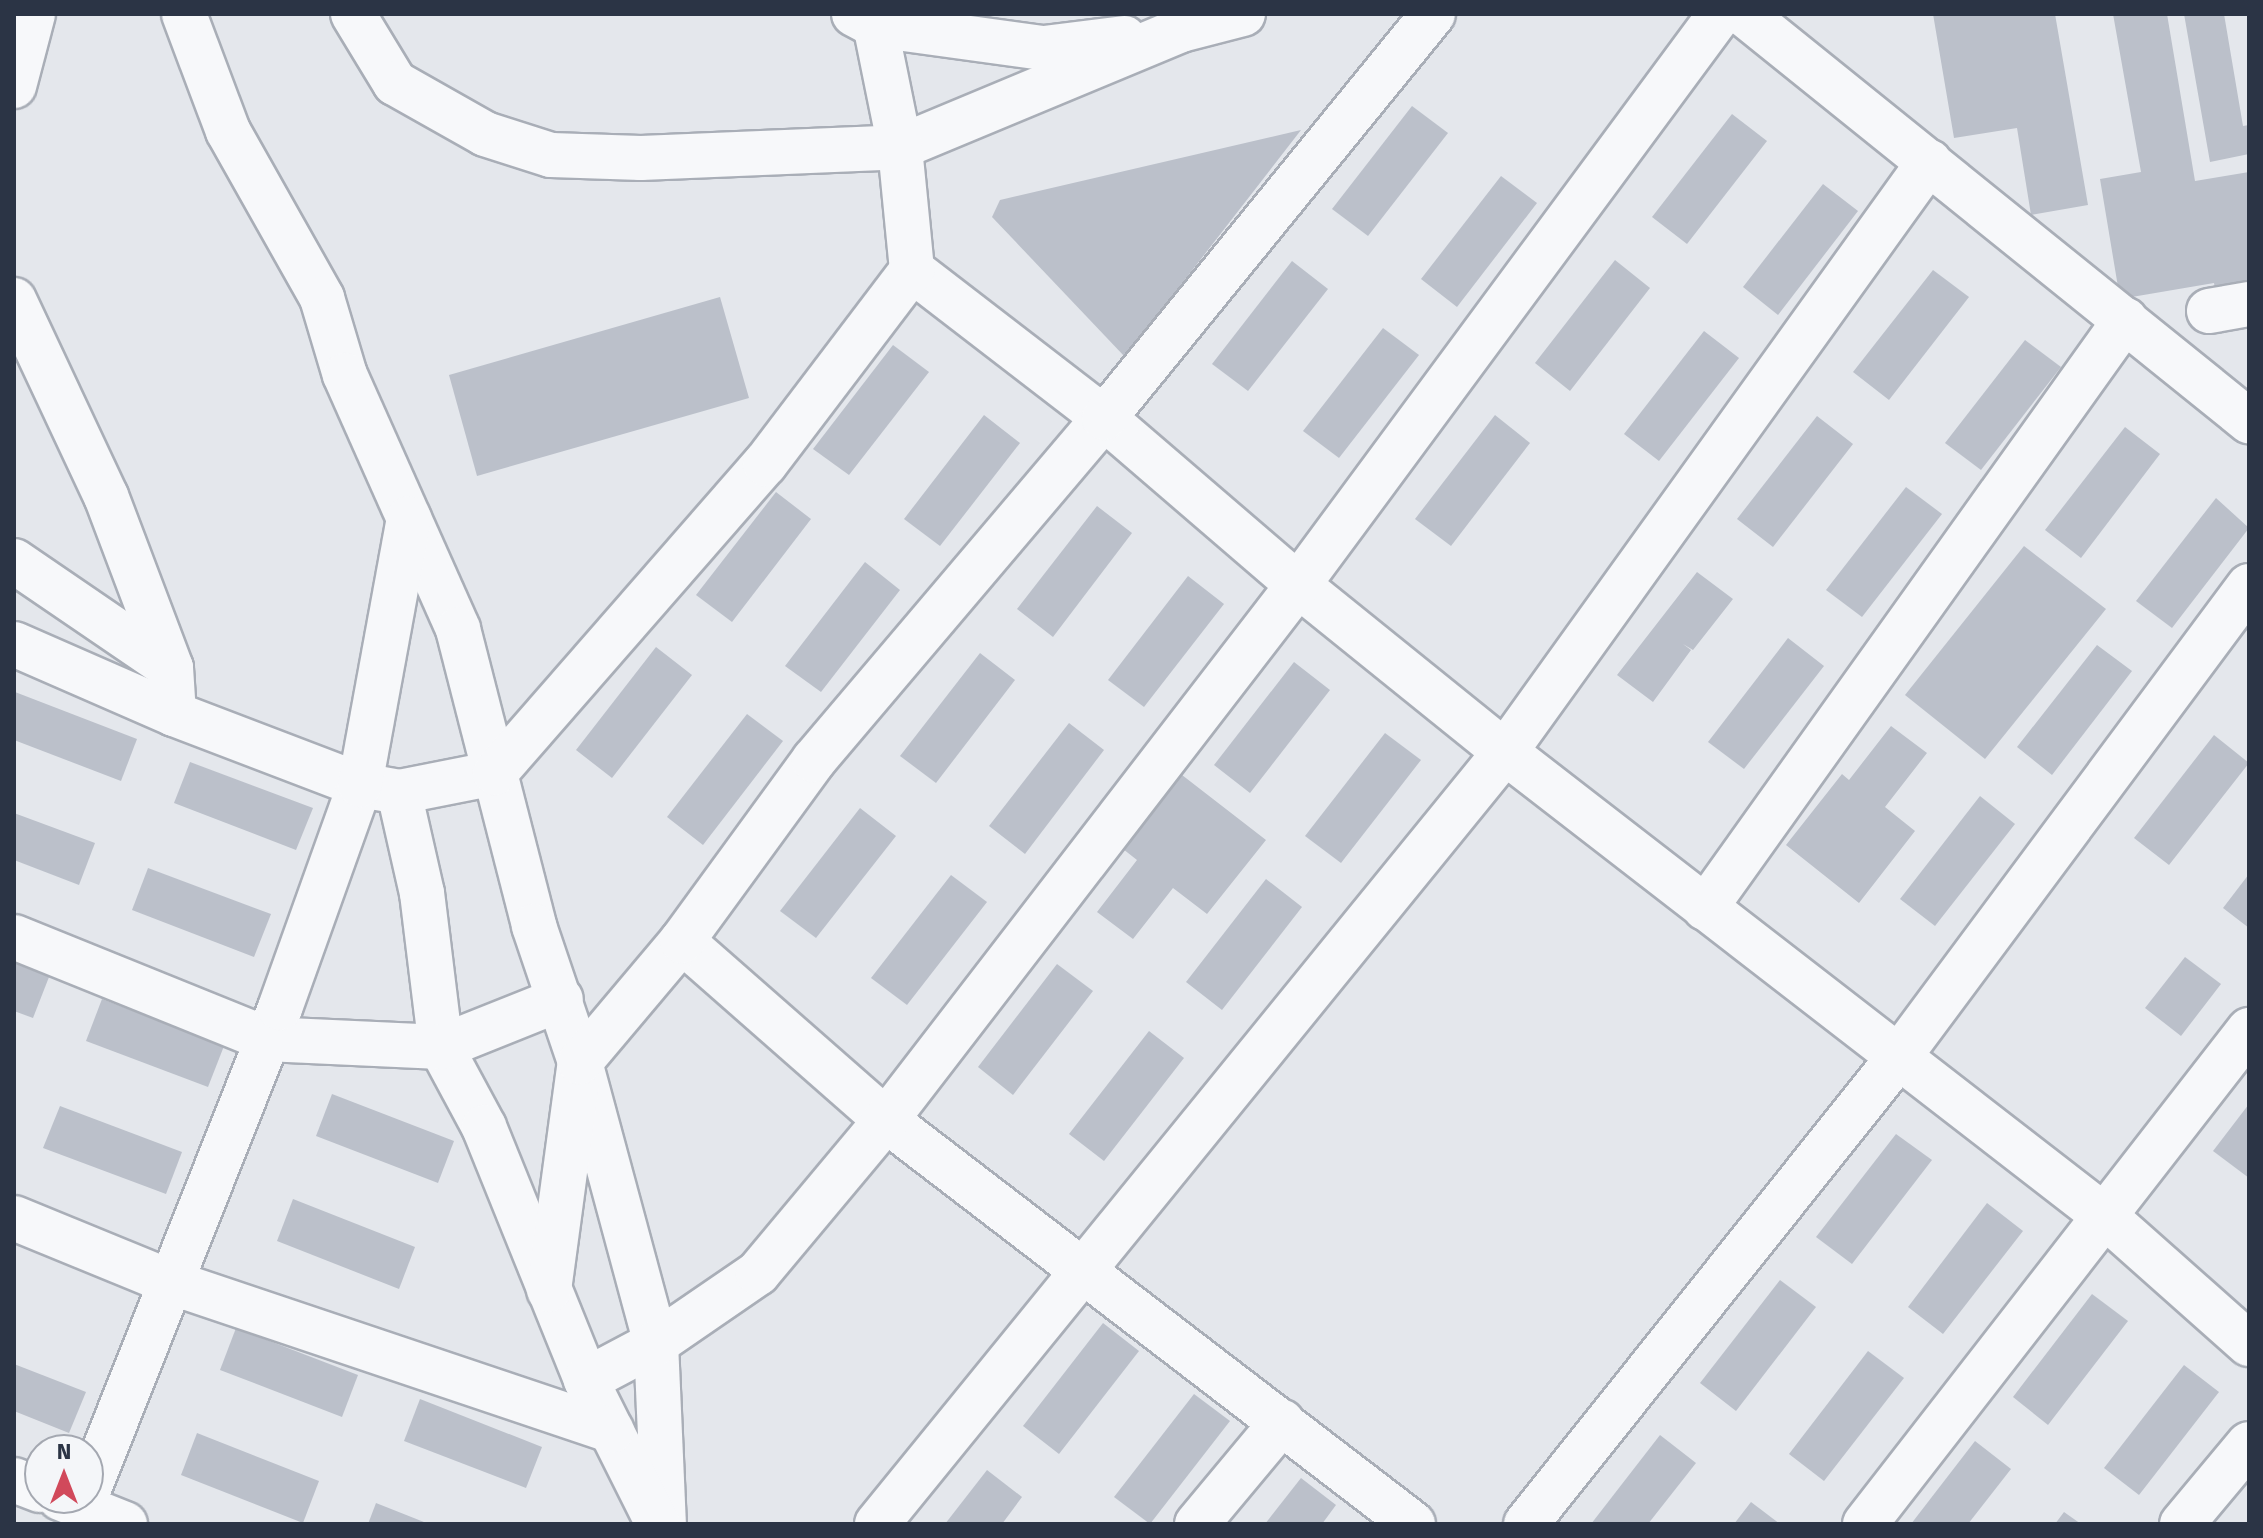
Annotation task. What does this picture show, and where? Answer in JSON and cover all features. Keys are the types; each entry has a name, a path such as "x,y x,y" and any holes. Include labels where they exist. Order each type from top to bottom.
{"street":[{"path":"14,86 33,14"},
{"path":"184,14 228,131 322,298 345,375 458,629 534,926 580,1062 656,1343 664,1524"},
{"path":"353,14 395,83 485,134 551,155 641,158 900,147 1181,30"},
{"path":"14,644 174,714 379,789 495,773 755,476 912,270 900,147 867,18 1044,48 1181,30 1243,14"},
{"path":"549,1290 580,1062 682,941 814,760 1104,418 1433,14"},
{"path":"586,1380 656,1343 758,1273 886,1120 1298,585 1720,14"},
{"path":"1744,14 2249,421"},
{"path":"877,1524 1505,752 1929,162"},
{"path":"912,270 1104,418 1298,585 1505,752 1705,908 1901,1054 2107,1218 2249,1344"},
{"path":"14,300 106,496 171,668 174,714"},
{"path":"1705,908 2125,320"},
{"path":"104,1441 266,1039 379,789 409,518"},
{"path":"14,561 171,668"},
{"path":"1526,1524 1901,1054 2249,586"},
{"path":"379,789 422,893 441,1047 484,1127 586,1380 658,1524"},
{"path":"14,937 266,1039 441,1047 561,999"},
{"path":"682,941 886,1120 1085,1268 1413,1524"},
{"path":"1865,1524 2107,1218 2249,1030"},
{"path":"14,1218 170,1282 612,1431"},
{"path":"1197,1524 1282,1422"},
{"path":"2182,1524 2249,1444"},
{"path":"102,1514 125,1524"}],"building":[{"path":"1933,14 2055,14 2088,205 2031,215 2017,128 1954,138"},
{"path":"2113,14 2167,14 2195,181 2249,172 2249,291 2216,296 2214,283 2120,299 2100,179 2141,172"},
{"path":"2184,14 2224,14 2243,126 2249,125 2249,154 2210,162"},
{"path":"1412,106 1448,133 1368,236 1332,209"},
{"path":"1732,114 1767,141 1687,244 1652,217"},
{"path":"1301,130 1125,357 992,217 1000,200"},
{"path":"1501,176 1537,203 1457,307 1421,279"},
{"path":"1823,184 1858,211 1778,315 1743,287"},
{"path":"1615,260 1650,288 1570,391 1535,363"},
{"path":"1292,261 1328,289 1248,391 1212,364"},
{"path":"1933,270 1969,297 1889,400 1853,372"},
{"path":"720,297 749,398 477,476 449,375"},
{"path":"1383,328 1419,355 1339,458 1303,431"},
{"path":"1704,331 1739,358 1659,461 1624,434"},
{"path":"2025,340 2061,367 1981,470 1945,443"},
{"path":"893,345 929,372 849,475 813,449"},
{"path":"984,415 1020,443 940,546 904,519"},
{"path":"1495,415 1530,443 1451,546 1415,519"},
{"path":"1817,416 1853,444 1773,547 1737,519"},
{"path":"2125,427 2160,454 2081,558 2045,530"},
{"path":"1906,487 1942,514 1862,617 1826,590"},
{"path":"776,492 811,519 732,622 696,595"},
{"path":"2216,498 2249,528 2172,628 2136,601"},
{"path":"1097,506 1132,533 1053,637 1017,609"},
{"path":"2024,546 2106,609 1985,759 1905,695"},
{"path":"865,562 900,590 821,692 785,666"},
{"path":"1697,572 1733,599 1693,650 1683,644 1691,650 1653,702 1617,675"},
{"path":"1188,576 1224,604 1144,707 1108,680"},
{"path":"1788,638 1824,666 1744,769 1708,742"},
{"path":"2097,645 2132,671 2052,775 2017,747"},
{"path":"656,647 692,675 612,778 576,750"},
{"path":"980,653 1015,680 936,783 900,756"},
{"path":"1294,662 1330,690 1250,793 1214,765"},
{"path":"15,692 137,739 121,781 14,740"},
{"path":"747,714 783,741 703,845 667,817"},
{"path":"1069,723 1104,750 1025,854 989,826"},
{"path":"1891,726 1927,753 1885,807 1915,831 1859,903 1786,845 1842,774 1849,780"},
{"path":"1385,733 1421,760 1341,863 1305,836"},
{"path":"2214,735 2249,763 2169,865 2134,838"},
{"path":"190,762 313,808 296,850 174,803"},
{"path":"1182,775 1266,840 1207,914 1173,888 1133,939 1097,912 1137,860 1123,849"},
{"path":"1980,796 2015,824 1935,926 1900,899"},
{"path":"860,808 896,836 816,938 780,911"},
{"path":"14,813 95,843 79,885 14,860"},
{"path":"148,868 271,914 254,957 132,910"},
{"path":"2249,874 2249,928 2223,908"},
{"path":"951,875 987,902 907,1005 871,978"},
{"path":"1266,879 1302,907 1222,1010 1186,982"},
{"path":"2185,957 2221,984 2181,1036 2145,1008"},
{"path":"14,963 49,977 33,1018 14,1011"},
{"path":"1057,964 1093,991 1013,1095 978,1067"},
{"path":"102,999 224,1046 208,1087 86,1041"},
{"path":"1149,1031 1184,1058 1104,1161 1069,1134"},
{"path":"332,1094 454,1141 438,1183 316,1136"},
{"path":"2249,1104 2249,1178 2213,1151"},
{"path":"60,1106 182,1152 166,1194 43,1148"},
{"path":"1896,1134 1932,1160 1852,1264 1816,1237"},
{"path":"293,1199 415,1247 399,1289 277,1241"},
{"path":"1987,1203 2023,1231 1943,1334 1908,1307"},
{"path":"1780,1280 1816,1307 1736,1411 1700,1383"},
{"path":"2092,1294 2128,1321 2048,1425 2013,1397"},
{"path":"1103,1323 1139,1351 1059,1454 1023,1426"},
{"path":"236,1328 358,1375 342,1417 220,1370"},
{"path":"1868,1351 1904,1378 1824,1481 1789,1454"},
{"path":"14,1364 86,1392 69,1433 14,1411"},
{"path":"2184,1365 2219,1392 2139,1495 2104,1468"},
{"path":"1194,1394 1230,1421 1150,1524 1114,1497"},
{"path":"420,1399 542,1447 526,1488 404,1441"},
{"path":"197,1433 319,1481 303,1523 181,1475"},
{"path":"1660,1435 1696,1463 1648,1524 1591,1524"},
{"path":"1975,1441 2011,1469 1968,1524 1911,1524"},
{"path":"987,1470 1022,1497 1002,1524 945,1524"},
{"path":"1301,1478 1336,1505 1322,1524 1265,1524"},
{"path":"1751,1502 1780,1524 1734,1524"},
{"path":"376,1503 429,1524 368,1524"},
{"path":"2064,1512 2081,1524 2055,1524"}]}
